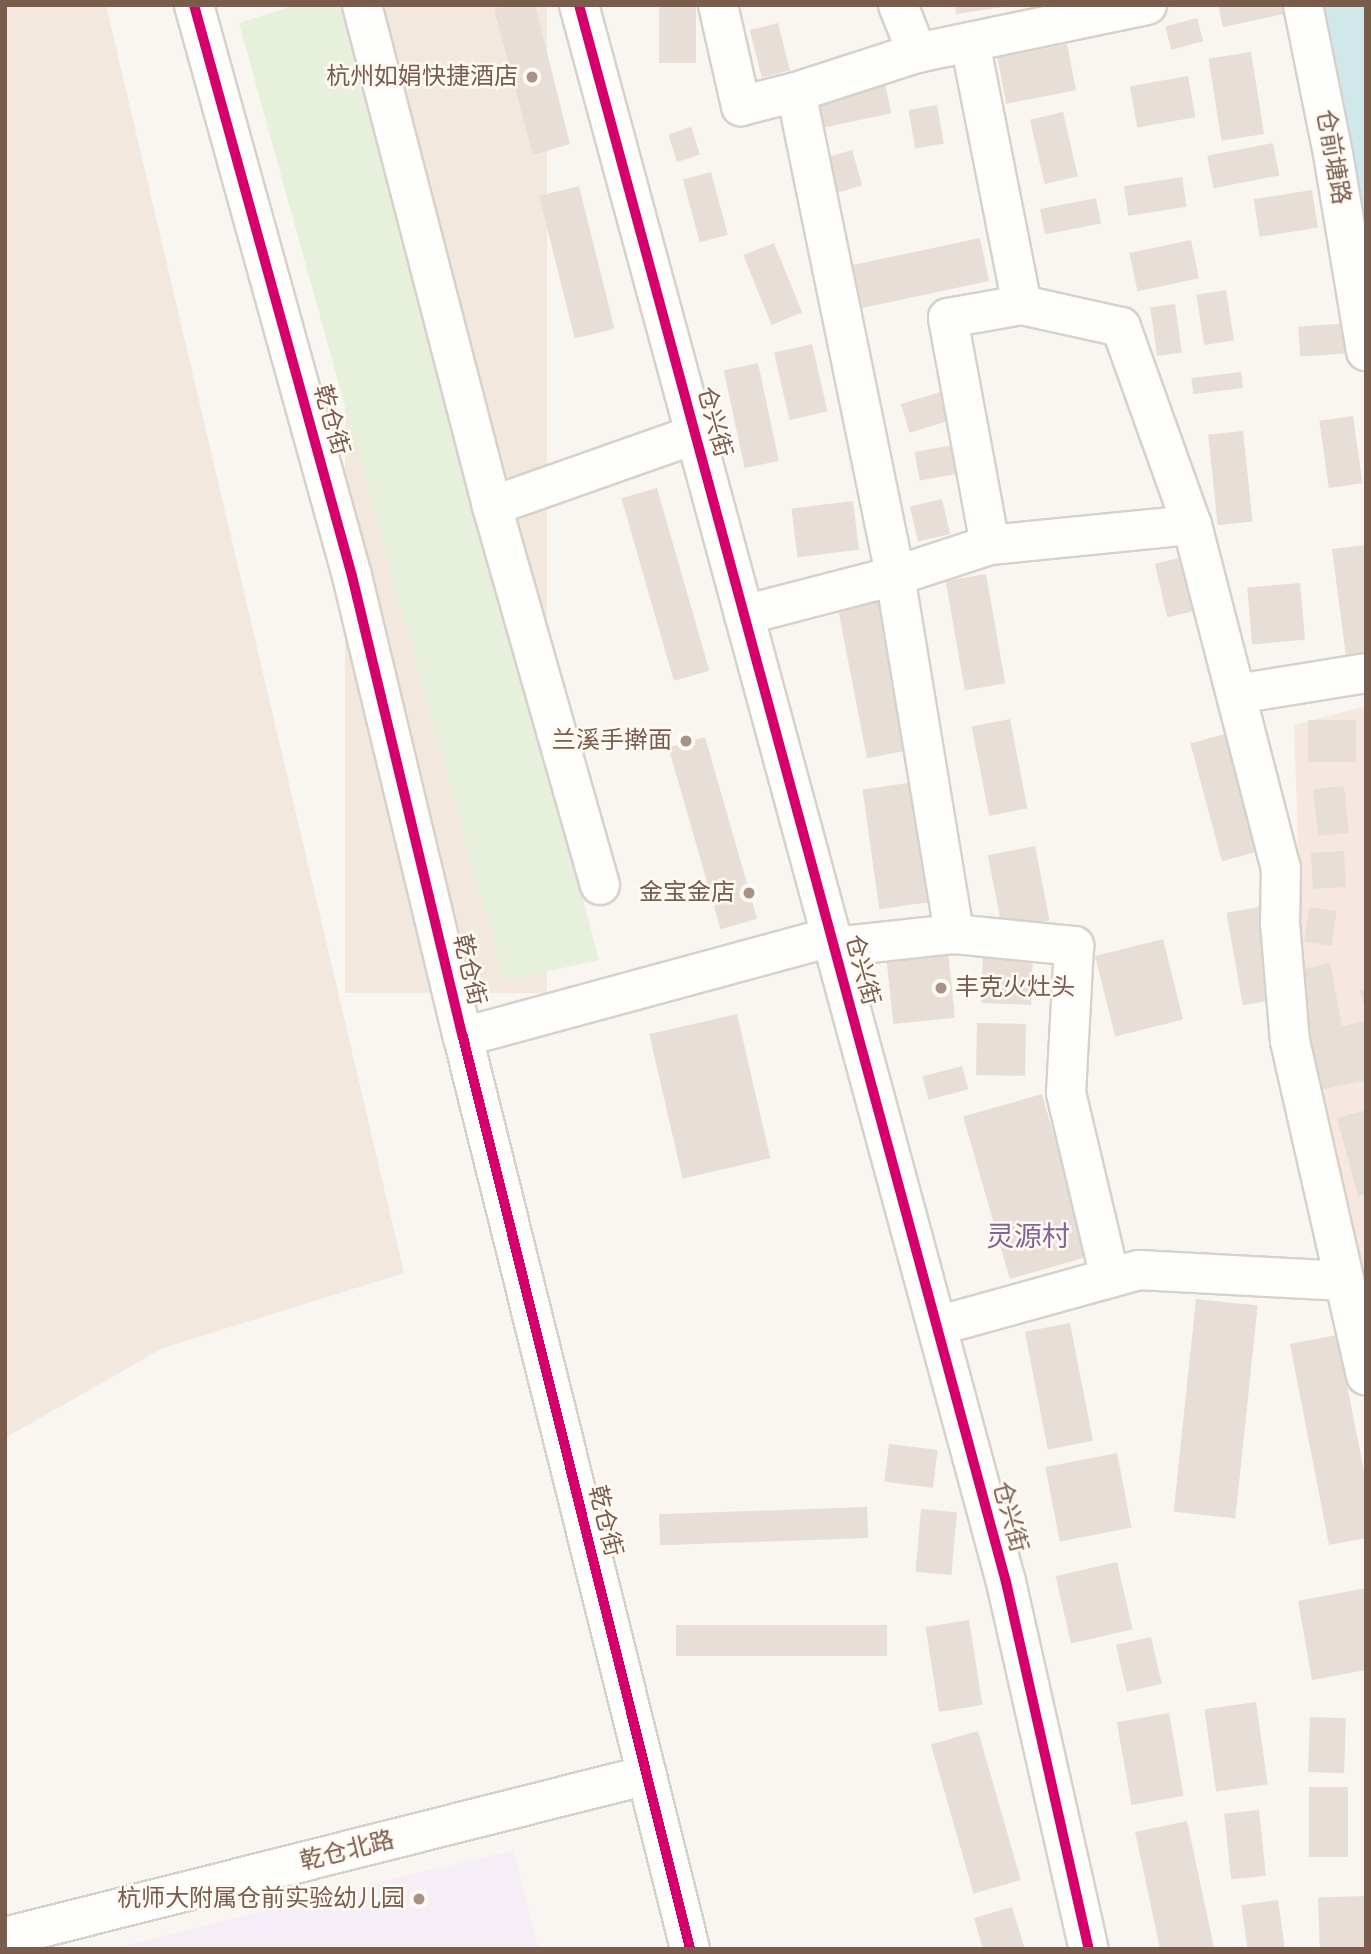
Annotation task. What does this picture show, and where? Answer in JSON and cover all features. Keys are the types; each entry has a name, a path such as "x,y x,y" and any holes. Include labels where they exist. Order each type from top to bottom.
{"street":[{"path":"362,5 492,506 600,885"},
{"name":"仓兴街","path":"579,5 1006,1582 1089,1949"},
{"path":"718,5 741,106 796,92 917,53 1147,5"},
{"path":"898,5 917,53"},
{"name":"仓前塘路","path":"1303,5 1333,154 1366,351"},
{"name":"乾仓街","path":"200,6 352,576 463,1037 690,1949"},
{"path":"970,42 1022,305"},
{"path":"796,92 895,576 954,934"},
{"path":"990,545 948,317 1022,305 1121,327 1192,525 1280,868 1280,923 1290,1041 1366,1376"},
{"path":"492,506 696,434"},
{"path":"744,615 895,576 990,545 1192,525"},
{"path":"1237,694 1366,673"},
{"path":"463,1037 833,942 954,934 1074,946 1066,1093 1110,1278"},
{"path":"937,1326 1139,1270 1344,1281"},
{"name":"乾仓北路","path":"5,1937 647,1775"}],"shaded area":[{"path":"5,5 106,5 404,1273 163,1348 5,1438"},
{"path":"345,5 547,5 547,993 345,993"},
{"path":"1366,706 1366,1389 1286,931 1300,908 1294,725"},
{"name":"杭师大附属仓前实验幼儿园","path":"513,1850 539,1949 109,1949"}],"green space":[{"path":"297,5 345,5 599,960 504,981 239,23"}],"water":[{"path":"1313,5 1366,5 1366,279"}],"building":[{"path":"512,5 535,5 570,144 533,155 494,9"},
{"path":"659,5 696,5 696,63 659,63"},
{"path":"955,5 1003,5 1003,7 956,14"},
{"path":"1218,5 1296,5 1297,11 1223,27"},
{"path":"1197,18 1203,41 1171,50 1165,27"},
{"path":"778,23 790,71 762,78 750,30"},
{"path":"1067,44 1076,90 1006,104 997,58"},
{"path":"1251,52 1264,134 1222,141 1209,59"},
{"path":"1188,76 1195,117 1137,128 1130,86"},
{"path":"884,79 891,113 822,128 815,94"},
{"path":"937,105 944,143 915,148 908,110"},
{"path":"1063,112 1078,176 1045,184 1030,120"},
{"path":"691,127 700,155 677,162 668,134"},
{"path":"1273,143 1279,175 1214,188 1207,156"},
{"path":"852,150 862,186 836,193 826,157"},
{"path":"711,172 728,235 700,242 683,180"},
{"path":"1182,177 1187,207 1128,216 1124,186"},
{"path":"579,186 615,329 575,339 539,196"},
{"path":"1312,190 1318,228 1260,237 1254,199"},
{"path":"1096,198 1101,224 1045,234 1040,209"},
{"path":"980,238 989,281 857,309 848,266"},
{"path":"1191,240 1199,278 1137,291 1129,253"},
{"path":"774,243 802,313 771,325 743,255"},
{"path":"1226,290 1234,340 1204,345 1196,295"},
{"path":"1175,304 1182,353 1157,356 1150,307"},
{"path":"1350,323 1352,353 1300,357 1298,327"},
{"path":"812,344 828,411 790,420 774,353"},
{"path":"758,363 779,461 745,468 724,370"},
{"path":"1241,372 1243,388 1193,394 1191,378"},
{"path":"940,392 949,421 910,433 901,404"},
{"path":"1353,416 1362,483 1329,488 1319,421"},
{"path":"1243,431 1253,522 1218,525 1208,435"},
{"path":"954,445 959,474 920,481 915,452"},
{"path":"657,488 709,671 674,681 621,498"},
{"path":"942,499 950,534 918,542 910,506"},
{"path":"853,501 859,550 797,557 791,509"},
{"path":"1366,545 1366,653 1346,656 1332,549"},
{"path":"1188,556 1200,610 1167,617 1155,564"},
{"path":"986,574 1005,683 965,690 946,581"},
{"path":"1300,583 1305,640 1252,644 1247,588"},
{"path":"884,599 913,749 867,758 838,608"},
{"path":"1010,719 1027,808 989,816 972,726"},
{"path":"1308,720 1356,720 1356,762 1308,762"},
{"path":"1229,733 1261,851 1222,861 1190,743"},
{"path":"705,737 757,919 721,929 668,747"},
{"path":"915,782 932,902 879,909 863,789"},
{"path":"1344,786 1349,833 1318,836 1313,789"},
{"path":"1035,846 1050,921 1002,930 988,855"},
{"path":"1344,851 1346,887 1313,889 1311,853"},
{"path":"1259,907 1275,1000 1243,1005 1227,913"},
{"path":"1309,907 1337,911 1332,946 1304,942"},
{"path":"1163,939 1183,1020 1115,1036 1095,956"},
{"path":"948,951 955,1018 893,1024 886,957"},
{"path":"983,951 1033,953 1031,1005 981,1003"},
{"path":"1330,963 1342,1026 1366,1021 1366,1080 1320,1090 1295,971"},
{"path":"1366,988 1366,1012 1365,1012 1360,990"},
{"path":"737,1014 770,1158 683,1178 649,1034"},
{"path":"977,1023 1026,1024 1025,1076 976,1075"},
{"path":"962,1066 968,1089 929,1100 922,1077"},
{"path":"1042,1094 1089,1256 1010,1279 963,1117"},
{"path":"1366,1110 1366,1194 1358,1196 1337,1118"},
{"path":"1196,1299 1258,1305 1235,1518 1174,1512"},
{"path":"1070,1323 1093,1441 1048,1450 1025,1332"},
{"path":"1337,1335 1366,1481 1366,1538 1329,1545 1290,1344"},
{"path":"889,1444 938,1450 933,1488 884,1482"},
{"path":"1117,1453 1132,1528 1060,1542 1045,1467"},
{"path":"867,1507 868,1538 660,1545 659,1514"},
{"path":"921,1509 957,1512 951,1575 916,1572"},
{"path":"1117,1562 1133,1629 1071,1643 1056,1576"},
{"path":"1366,1588 1366,1670 1312,1680 1298,1601"},
{"path":"969,1620 982,1705 939,1712 926,1627"},
{"path":"676,1625 887,1625 887,1656 676,1656"},
{"path":"1151,1637 1162,1684 1127,1692 1116,1645"},
{"path":"1256,1702 1268,1784 1216,1791 1205,1709"},
{"path":"1169,1713 1184,1796 1131,1805 1117,1722"},
{"path":"1310,1717 1346,1718 1344,1773 1308,1772"},
{"path":"978,1731 1021,1880 974,1894 931,1745"},
{"path":"1309,1787 1348,1787 1348,1857 1309,1857"},
{"path":"1259,1810 1266,1876 1231,1879 1224,1814"},
{"path":"1187,1821 1214,1949 1160,1949 1135,1832"},
{"path":"1364,1896 1366,1949 1320,1949 1318,1898"},
{"path":"1278,1900 1285,1949 1248,1949 1241,1905"},
{"path":"1012,1907 1025,1949 983,1949 974,1918"}],"cycle path":[{"path":"194,5 352,576 463,1037 690,1949"},
{"path":"579,5 1006,1582 1089,1949"}],"place":[{"name":"杭州如娟快捷酒店","path":"532,77"},
{"name":"兰溪手擀面","path":"686,741"},
{"name":"金宝金店","path":"749,893"},
{"name":"丰克火灶头","path":"941,988"},
{"name":"杭师大附属仓前实验幼儿园","path":"419,1899"}],"district":[{"name":"灵源村","path":"1028,1237"}]}
